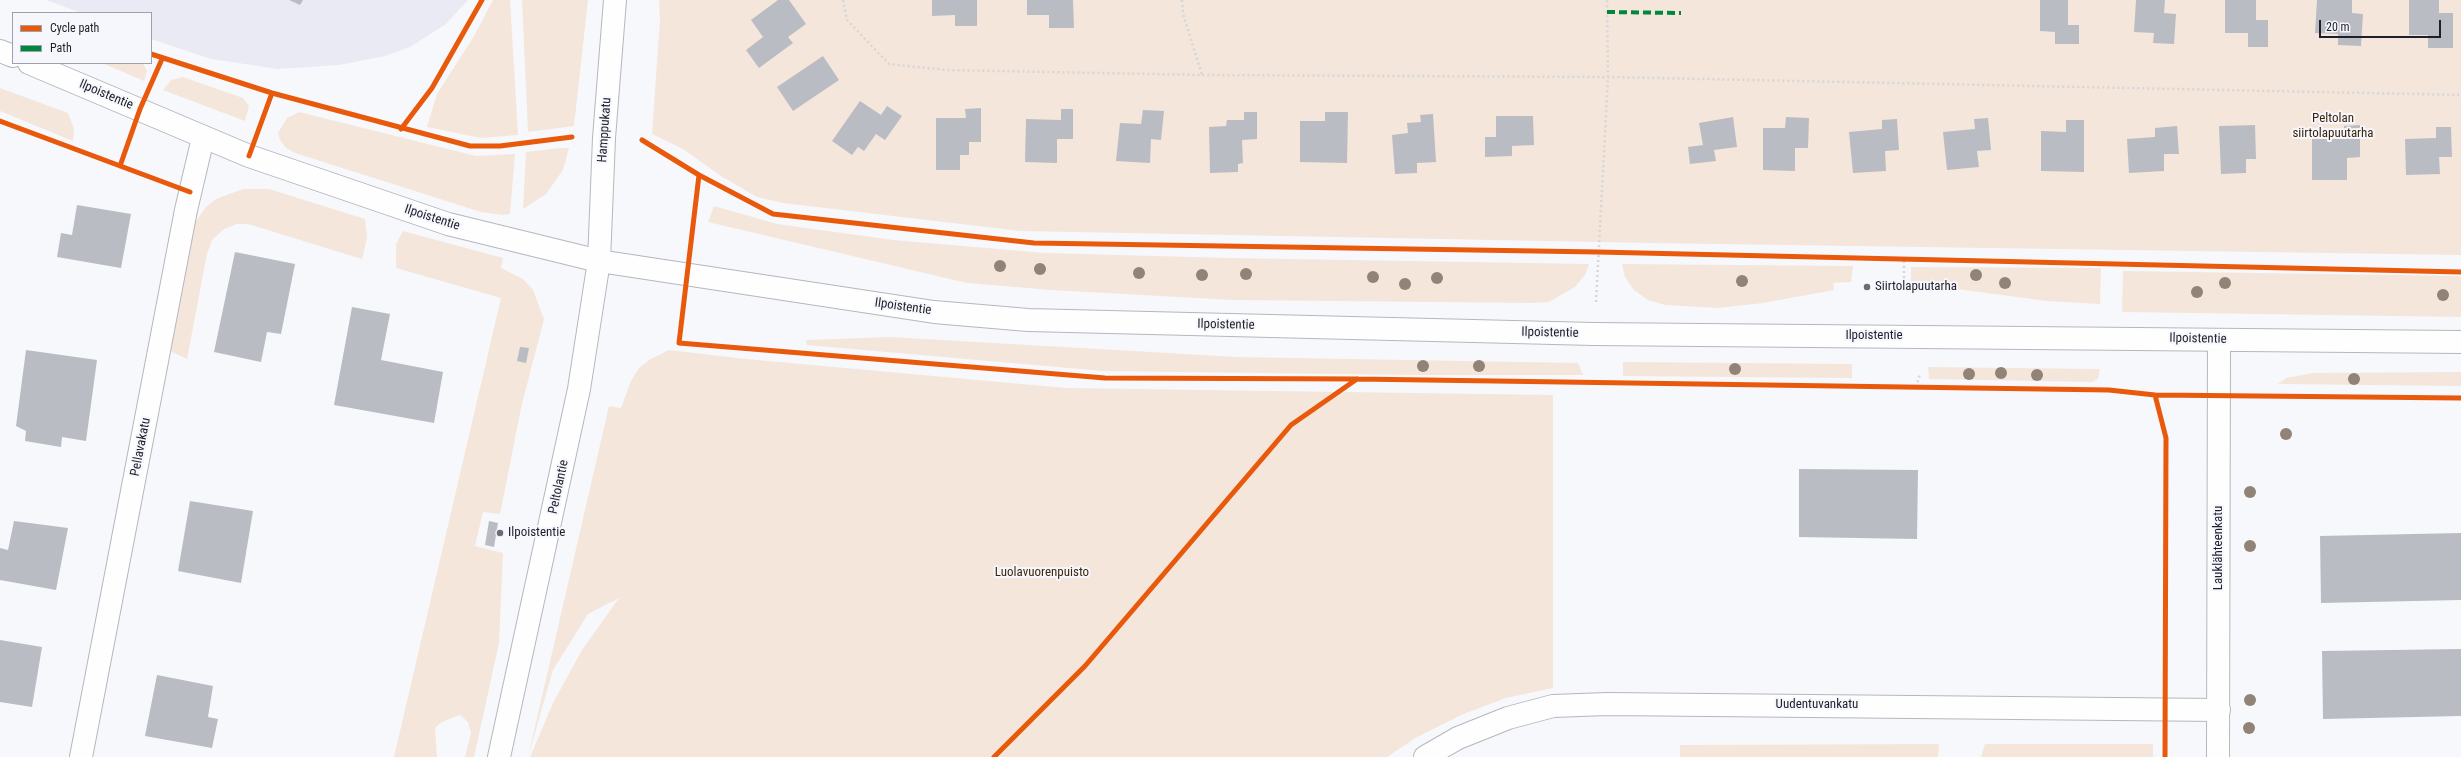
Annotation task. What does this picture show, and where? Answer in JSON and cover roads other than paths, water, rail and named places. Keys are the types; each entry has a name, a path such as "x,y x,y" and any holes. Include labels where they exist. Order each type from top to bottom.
{"street":[{"name":"Hamppukatu","path":"598,261 604,138 615,0"},
{"path":"0,51 12,56"},
{"name":"Ilpoistentie","path":"31,64 140,109 203,138 249,156 448,224 598,261 934,312 1028,320 1594,334 2461,342"},
{"name":"Pellavakatu","path":"81,757 186,210 203,138"},
{"name":"Peltolantie","path":"499,757 579,389 598,261"},
{"name":"Lauklähteenkatu","path":"2218,757 2219,340"},
{"name":"Uudentuvankatu","path":"1425,757 1458,738 1508,718 1553,706 1606,704 2219,710"}],"place":[{"name":"Siirtolapuutarha","path":"1867,287"},
{"name":"Ilpoistentie","path":"500,533"}],"park label":[{"name":"Peltolan siirtolapuutarha","path":"2333,126"},
{"name":"Luolavuorenpuisto","path":"1042,573"}]}
